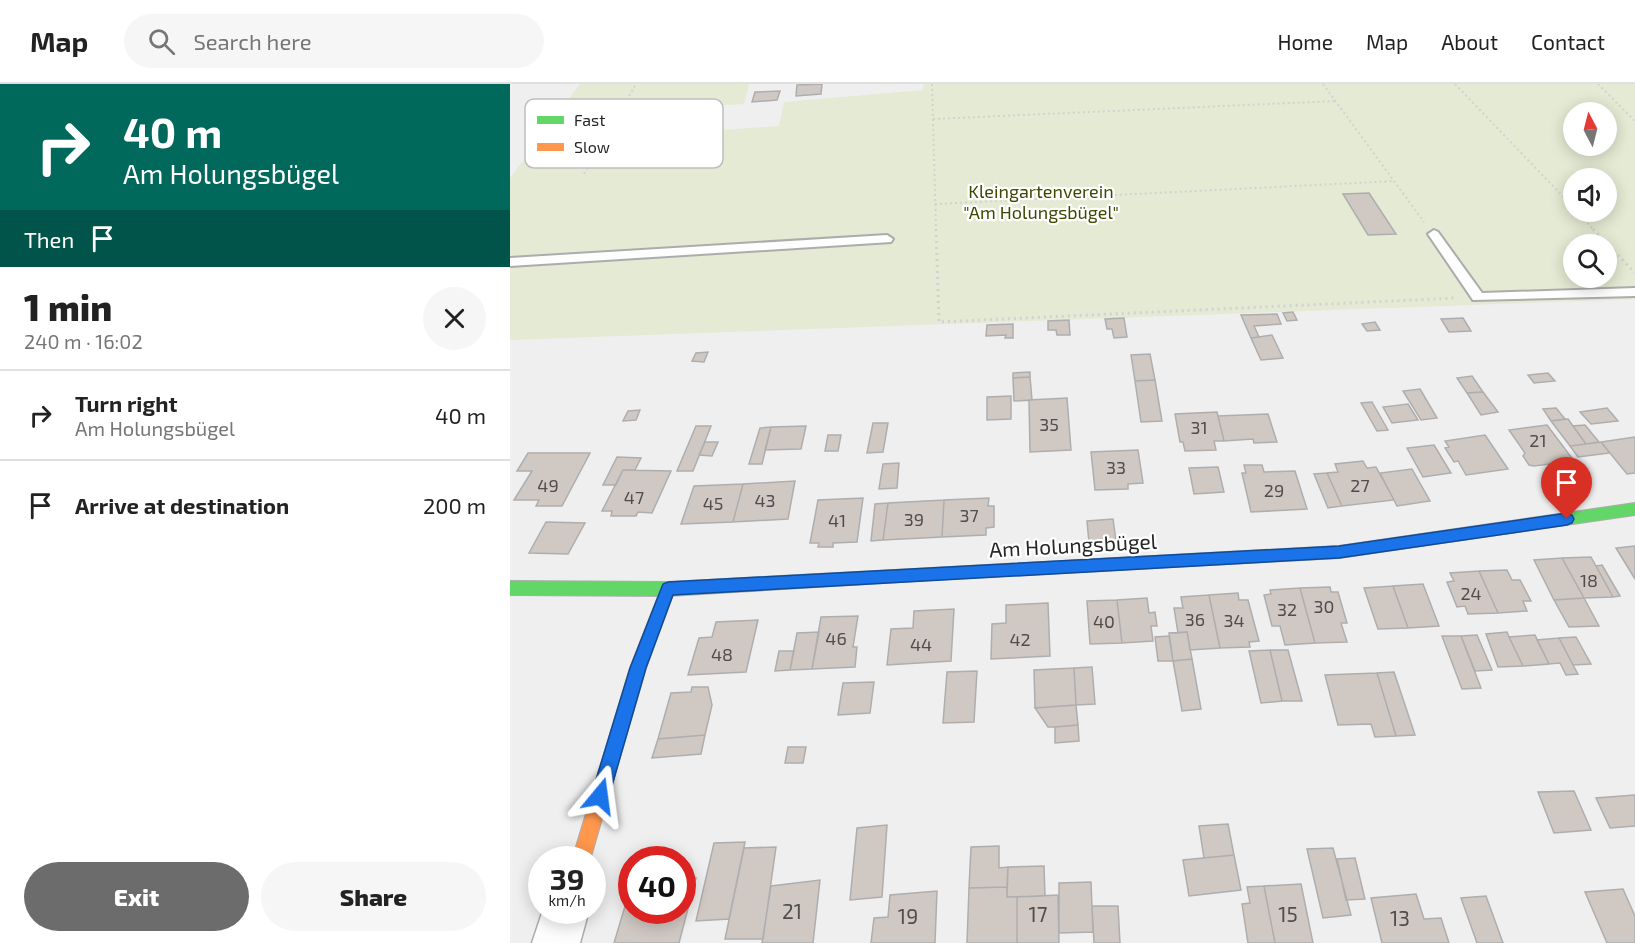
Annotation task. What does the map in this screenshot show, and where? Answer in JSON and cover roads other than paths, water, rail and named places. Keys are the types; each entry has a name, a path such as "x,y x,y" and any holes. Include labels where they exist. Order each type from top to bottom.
{"street":[{"name":"Am Holungsbügel","path":"510,588 668,589 1339,552 1635,509"},
{"path":"585,846 638,668 668,589"},
{"path":"556,943 562,924"}],"lane":[{"path":"1434,234 1478,297 1635,292"},
{"path":"510,262 887,239"}],"park label":[{"name":"Kleingartenverein \"Am Holungsbügel\"","path":"1041,202"}]}
